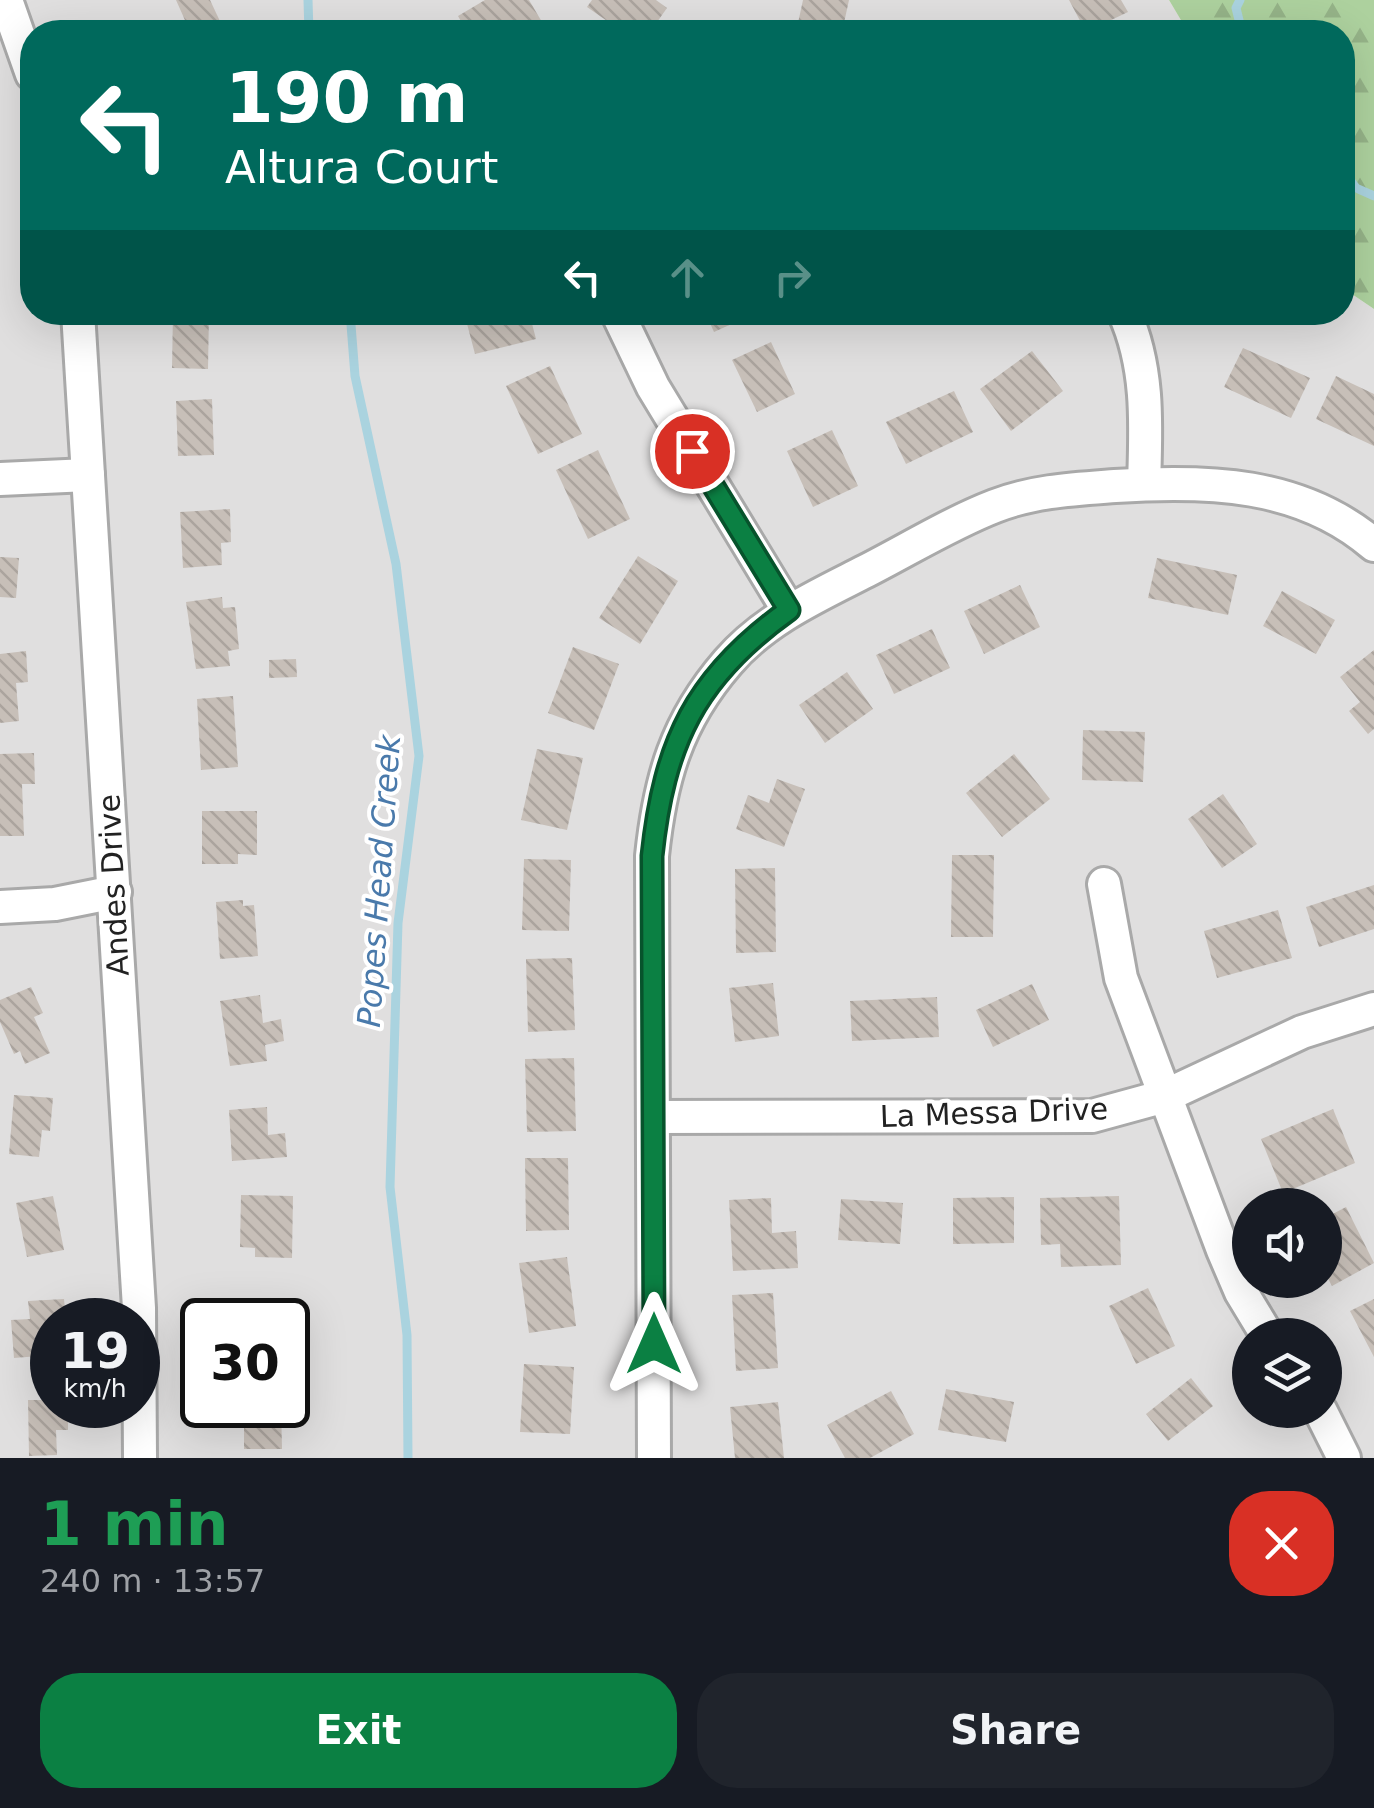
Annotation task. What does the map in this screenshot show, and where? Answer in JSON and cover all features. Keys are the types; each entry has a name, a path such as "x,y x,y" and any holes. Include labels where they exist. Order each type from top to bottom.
{"street":[{"path":"6,0 20,40"},
{"name":"Andes Drive","path":"79,325 139,1308 140,1458"},
{"path":"622,325 653,387 789,610"},
{"path":"1129,325 1140,358 1145,392 1144,484"},
{"path":"0,479 88,474"},
{"path":"654,1458 652,856 666,769 700,697 752,637 789,610 996,506 1066,490 1215,484 1278,494 1343,522 1374,545"},
{"path":"1104,884 1121,978 1223,1250 1256,1318"},
{"path":"0,907 55,904 114,892"},
{"name":"La Messa Drive","path":"654,1117 1092,1116 1164,1096 1302,1032 1374,1009"},
{"path":"1329,1428 1344,1458"}],"shaded area":[{"path":"0,0 1169,0 1181,20 20,20 20,325 1355,325 1355,296 1374,309 1374,1458 0,1458"}],"green space":[{"path":"1169,0 1374,0 1374,309 1355,296 1355,20 1181,20"}],"building":[{"path":"176,0 210,0 219,20 185,20"},
{"path":"485,0 529,0 541,20 460,20 458,16"},
{"path":"592,0 656,0 667,8 658,20 606,20 587,7"},
{"path":"803,0 849,0 845,20 799,20"},
{"path":"1069,0 1121,0 1128,12 1111,20 1080,20"},
{"path":"173,325 209,325 208,369 172,368"},
{"path":"467,325 532,325 536,339 475,354"},
{"path":"711,325 729,325 714,332"},
{"path":"771,342 795,394 757,412 732,360"},
{"path":"1243,348 1310,378 1291,418 1224,387"},
{"path":"1032,351 1063,391 1011,431 980,389"},
{"path":"550,366 582,434 538,454 506,386"},
{"path":"1336,376 1374,394 1374,446 1316,419"},
{"path":"954,391 973,432 906,464 886,422"},
{"path":"212,399 214,455 178,456 176,401"},
{"path":"832,430 858,486 813,507 787,451"},
{"path":"598,450 630,519 588,539 556,470"},
{"path":"230,509 231,542 221,543 222,565 183,568 180,512"},
{"path":"638,556 678,581 640,644 599,618"},
{"path":"0,557 19,558 16,598 0,597"},
{"path":"1157,558 1237,575 1228,615 1148,598"},
{"path":"1020,585 1040,627 984,654 964,611"},
{"path":"1282,591 1335,620 1316,654 1263,626"},
{"path":"222,597 223,608 235,607 239,649 228,651 230,666 196,669 186,602"},
{"path":"932,629 950,668 894,694 876,655"},
{"path":"573,647 619,664 594,730 548,713"},
{"path":"1374,650 1374,729 1368,734 1349,711 1360,702 1340,677"},
{"path":"26,651 28,682 16,683 19,721 0,723 0,654"},
{"path":"296,659 297,677 269,678 269,660"},
{"path":"847,672 873,709 825,743 799,705"},
{"path":"233,696 238,767 201,770 197,699"},
{"path":"1083,730 1145,732 1143,782 1082,780"},
{"path":"537,749 583,758 567,830 521,820"},
{"path":"34,753 35,784 22,784 24,836 0,836 0,754"},
{"path":"1014,754 1050,799 1002,837 966,793"},
{"path":"777,779 805,789 784,847 736,829 748,795 769,803"},
{"path":"1223,794 1257,844 1222,868 1188,819"},
{"path":"202,811 257,811 257,855 238,854 238,864 202,864"},
{"path":"952,855 994,855 993,937 951,937"},
{"path":"524,859 571,860 569,931 522,930"},
{"path":"775,868 776,952 736,953 735,869"},
{"path":"1374,885 1374,929 1319,947 1306,907"},
{"path":"243,900 243,906 254,905 258,956 220,959 216,902"},
{"path":"1278,910 1292,958 1217,978 1204,931"},
{"path":"572,958 575,1030 528,1032 526,959"},
{"path":"773,983 779,1036 735,1042 729,988"},
{"path":"1032,984 1049,1020 993,1047 976,1010"},
{"path":"31,987 43,1013 34,1017 50,1053 25,1064 20,1051 14,1054 0,1022 0,1000"},
{"path":"260,995 263,1023 281,1019 284,1041 265,1045 267,1061 230,1066 220,1001"},
{"path":"937,997 939,1037 852,1041 850,1001"},
{"path":"574,1058 576,1131 527,1132 525,1059"},
{"path":"14,1095 53,1098 50,1131 42,1130 39,1157 9,1154"},
{"path":"267,1107 268,1135 285,1133 287,1157 232,1161 229,1110"},
{"path":"1333,1109 1355,1163 1295,1188 1281,1188 1261,1139"},
{"path":"525,1158 568,1158 569,1230 526,1231"},
{"path":"241,1195 293,1196 292,1258 255,1257 255,1248 240,1247"},
{"path":"53,1196 64,1250 27,1257 16,1203"},
{"path":"1119,1196 1121,1265 1061,1267 1060,1244 1041,1245 1040,1198"},
{"path":"1014,1197 1014,1243 953,1244 953,1198"},
{"path":"771,1198 772,1233 796,1231 798,1268 733,1271 729,1200"},
{"path":"841,1199 903,1203 900,1244 838,1240"},
{"path":"1346,1207 1374,1263 1342,1281 1342,1209"},
{"path":"567,1257 576,1326 529,1333 519,1263"},
{"path":"1148,1288 1175,1346 1136,1364 1109,1306"},
{"path":"773,1293 778,1368 736,1371 732,1295"},
{"path":"1374,1299 1374,1357 1350,1311"},
{"path":"30,1319 30,1357 14,1358 11,1320"},
{"path":"524,1364 574,1367 570,1434 520,1432"},
{"path":"1191,1378 1213,1406 1168,1441 1146,1414"},
{"path":"946,1389 1014,1402 1006,1442 938,1430"},
{"path":"891,1391 914,1434 870,1458 845,1458 827,1425"},
{"path":"30,1400 30,1428 68,1430 56,1430 57,1455 29,1456"},
{"path":"778,1402 784,1458 735,1458 730,1407"},
{"path":"244,1428 282,1428 282,1449 244,1449"}],"waterway":[{"name":"Popes Head Creek","path":"308,0 309,20"},
{"name":"Popes Head Creek","path":"1239,20 1236,8 1240,0"},
{"name":"Popes Head Creek","path":"1355,187 1374,196"},
{"name":"Popes Head Creek","path":"351,325 355,376 396,564 419,756 398,923 390,1187 407,1335 408,1458"}],"route":[{"path":"654,1344 652,856 656,815 674,747 700,697 752,637 789,610 692,451"}]}
